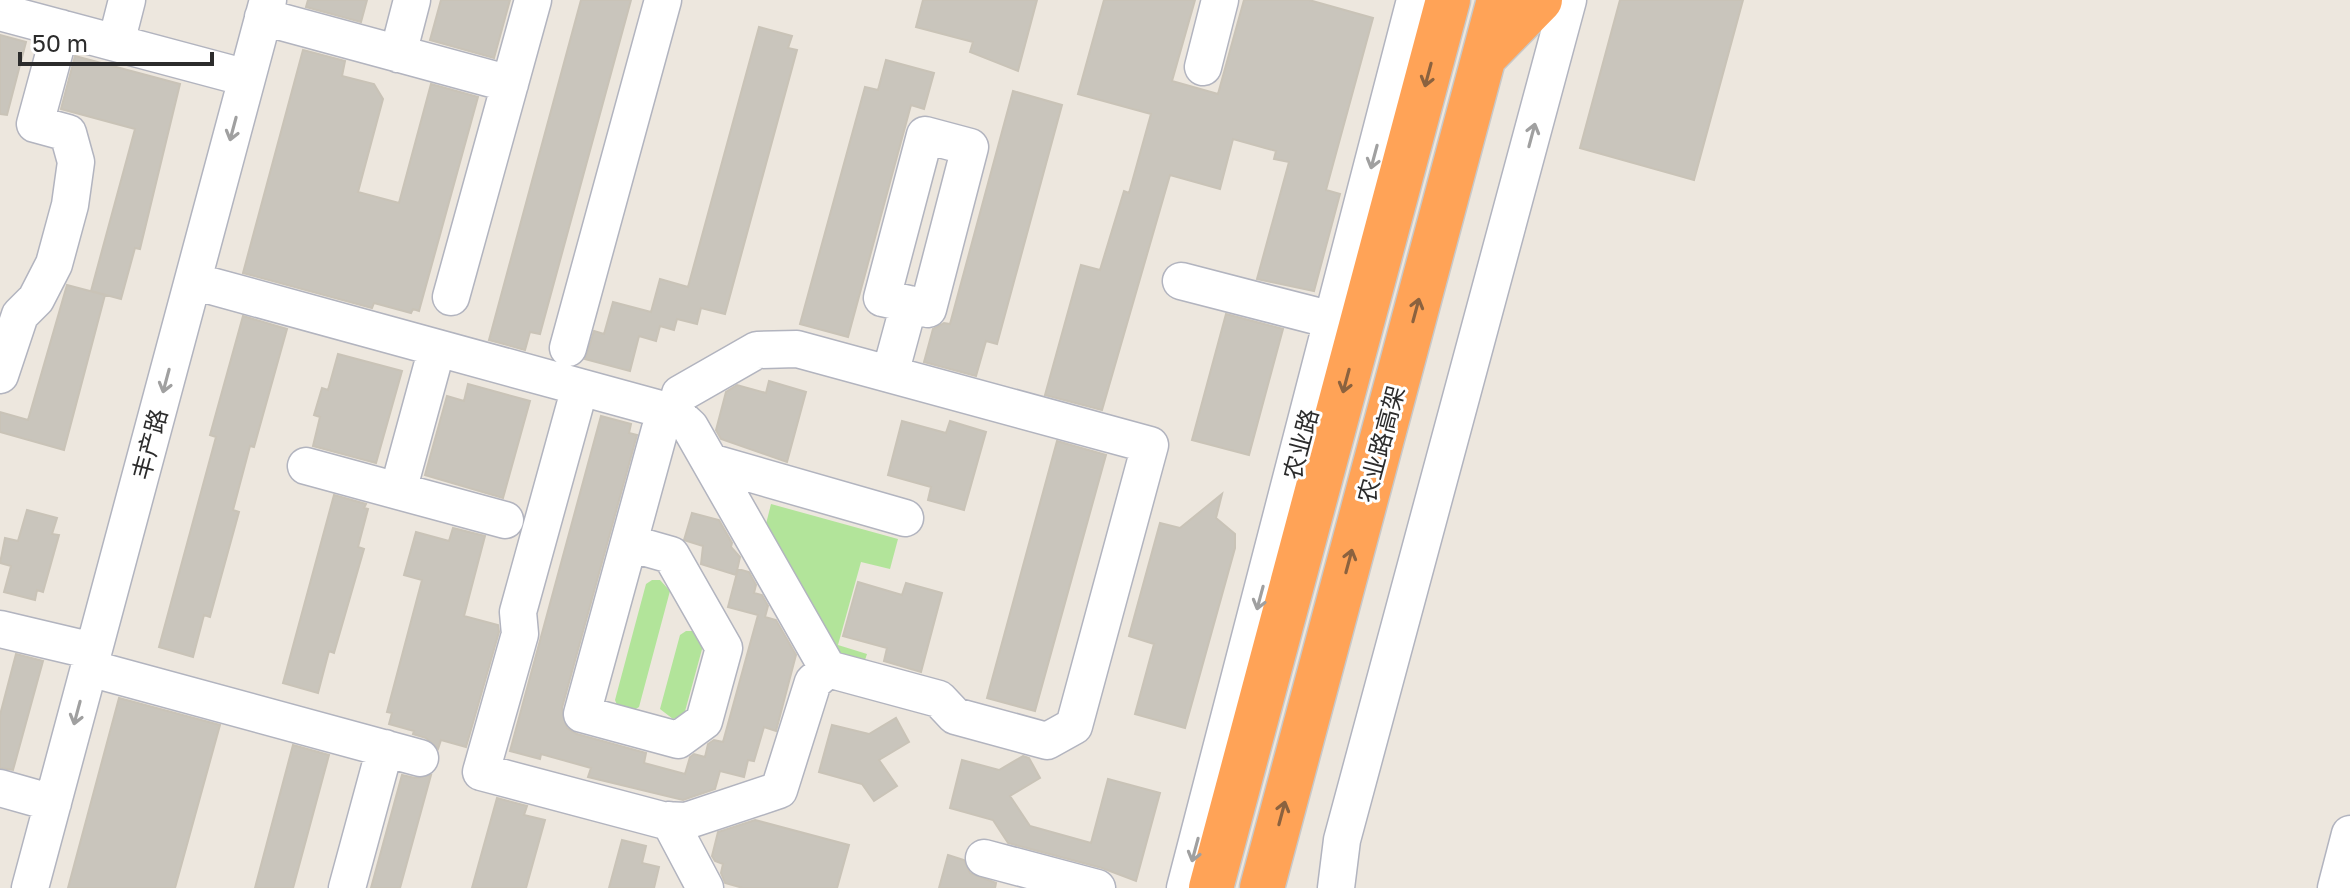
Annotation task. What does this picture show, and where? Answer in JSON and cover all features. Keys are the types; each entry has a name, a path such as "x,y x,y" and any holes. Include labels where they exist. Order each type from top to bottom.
{"highway":[{"name":"农业路高架","path":"1262,888 1499,0"},
{"path":"1484,58 1541,0"},
{"name":"农业路高架","path":"1211,888 1414,2"}],"street":[{"path":"116,43 127,0"},
{"path":"398,54 412,0"},
{"path":"451,297 533,0"},
{"path":"568,348 663,0"},
{"path":"1203,67 1220,0"},
{"path":"1312,888 1541,0"},
{"path":"1336,888 1342,840 1568,0"},
{"name":"农业路","path":"1185,888 1414,2"},
{"path":"266,8 398,54 510,84"},
{"name":"丰产路","path":"30,888 266,8"},
{"path":"0,12 247,78"},
{"path":"0,375 20,315 36,299 54,264 70,205 76,162 68,133 35,124 61,28"},
{"path":"193,281 675,413 690,427 828,669 939,699 955,716 1047,741 1074,726 1150,445 797,349 757,350 680,394 675,413 660,429 582,714 678,740 704,721 724,648 671,555 629,543"},
{"path":"1181,281 1332,320"},
{"path":"890,374 909,304"},
{"path":"398,491 437,348"},
{"path":"580,387 518,612 520,634 481,772 669,820 686,821 779,790 813,682 828,669"},
{"path":"710,462 905,518"},
{"path":"306,466 505,520"},
{"path":"0,629 420,758"},
{"path":"347,888 385,748"},
{"path":"0,788 53,803"},
{"path":"669,820 705,888"},
{"path":"2336,888 2350,834"},
{"path":"984,858 1097,888"}],"green space":[{"path":"771,504 898,539 890,569 861,562 838,645 867,654 864,663 836,655 765,528"},
{"path":"660,580 670,591 639,707 634,710 617,705 615,700 646,584"},
{"path":"694,631 704,642 684,715 673,719 660,709 680,635"}],"building":[{"path":"308,0 367,0 361,22 306,7"},
{"path":"441,0 510,0 494,58 430,40"},
{"path":"581,0 631,0 540,334 530,332 525,350 489,340"},
{"path":"923,0 1037,0 1018,71 970,52 973,42 916,27"},
{"path":"1104,0 1195,0 1172,81 1218,94 1244,0 1309,0 1373,18 1326,190 1340,194 1314,291 1257,279 1289,162 1274,159 1276,151 1233,139 1220,189 1170,175 1102,410 1045,395 1081,265 1100,270 1124,191 1129,193 1151,114 1078,94"},
{"path":"1620,0 1743,0 1694,180 1580,148"},
{"path":"759,27 792,36 788,48 797,50 725,314 701,308 697,324 677,319 674,330 660,326 656,341 639,336 630,371 585,359 594,331 604,334 613,302 651,312 660,279 688,287"},
{"path":"0,35 26,42 7,115 0,114"},
{"path":"303,50 345,61 342,76 374,84 383,99 358,192 399,203 431,84 478,97 419,311 413,309 411,313 374,303 372,308 243,273"},
{"path":"75,56 180,84 140,249 135,248 121,299 91,291 135,129 61,109"},
{"path":"886,60 934,73 924,109 911,105 848,337 800,324 865,87 878,90"},
{"path":"1013,91 1062,105 997,344 986,341 976,376 924,362 933,329 944,323 950,324"},
{"path":"67,285 105,295 64,450 0,432 0,412 28,420"},
{"path":"1226,314 1283,329 1249,455 1192,440"},
{"path":"243,316 287,329 254,447 250,446 233,510 239,512 210,617 204,615 193,657 159,647 216,437 210,435"},
{"path":"338,354 402,371 376,463 313,446 320,417 314,415 322,388 328,390"},
{"path":"769,381 806,392 787,462 721,439 716,430 726,392 737,385 766,393"},
{"path":"468,384 530,401 503,498 425,475 447,396 464,401"},
{"path":"601,416 631,424 629,433 637,435 562,708 567,728 577,734 646,753 644,763 685,774 690,757 694,754 705,757 708,744 714,740 723,742 758,615 728,607 738,569 749,572 756,585 754,593 762,595 768,606 765,617 776,620 796,655 776,731 764,727 754,761 748,760 744,777 720,771 715,789 683,800 588,777 591,768 541,754 540,759 510,751"},
{"path":"902,421 946,433 950,421 986,432 964,510 928,500 931,487 888,475"},
{"path":"1057,441 1106,455 1035,711 987,698"},
{"path":"1222,494 1216,518 1235,534 1235,548 1185,728 1135,714 1154,644 1129,636 1160,523 1180,528"},
{"path":"334,495 366,504 364,508 368,509 358,547 364,549 334,653 329,651 318,693 283,683"},
{"path":"27,510 57,518 52,534 59,535 43,592 37,590 35,600 4,592 11,566 0,563 5,538 18,541"},
{"path":"692,513 719,520 732,543 731,547 740,557 736,575 701,564 703,546 684,540"},
{"path":"453,528 485,536 464,616 498,625 499,632 466,747 441,740 438,749 426,738 413,734 414,731 389,724 392,713 387,712 422,580 404,575 416,532 449,541"},
{"path":"858,582 902,595 906,583 942,593 921,672 884,661 887,648 843,636"},
{"path":"16,654 43,661 13,770 0,768 0,715"},
{"path":"119,698 220,725 175,888 68,888"},
{"path":"896,718 909,742 879,760 897,786 874,801 862,784 819,772 832,725 869,734"},
{"path":"293,745 329,755 293,888 255,888"},
{"path":"1023,756 1029,758 1040,778 1010,796 1030,826 1091,843 1108,779 1160,793 1136,881 1102,868 1008,843 993,820 950,808 962,760 999,770"},
{"path":"402,775 415,778 431,775 400,888 371,888"},
{"path":"497,798 527,806 524,815 545,820 526,888 472,888"},
{"path":"755,820 849,845 837,888 743,888 725,883 721,873 723,864 712,856 718,832"},
{"path":"622,840 646,846 642,863 659,867 654,888 609,888"},
{"path":"948,855 964,860 970,873 996,883 995,888 939,888"}]}
